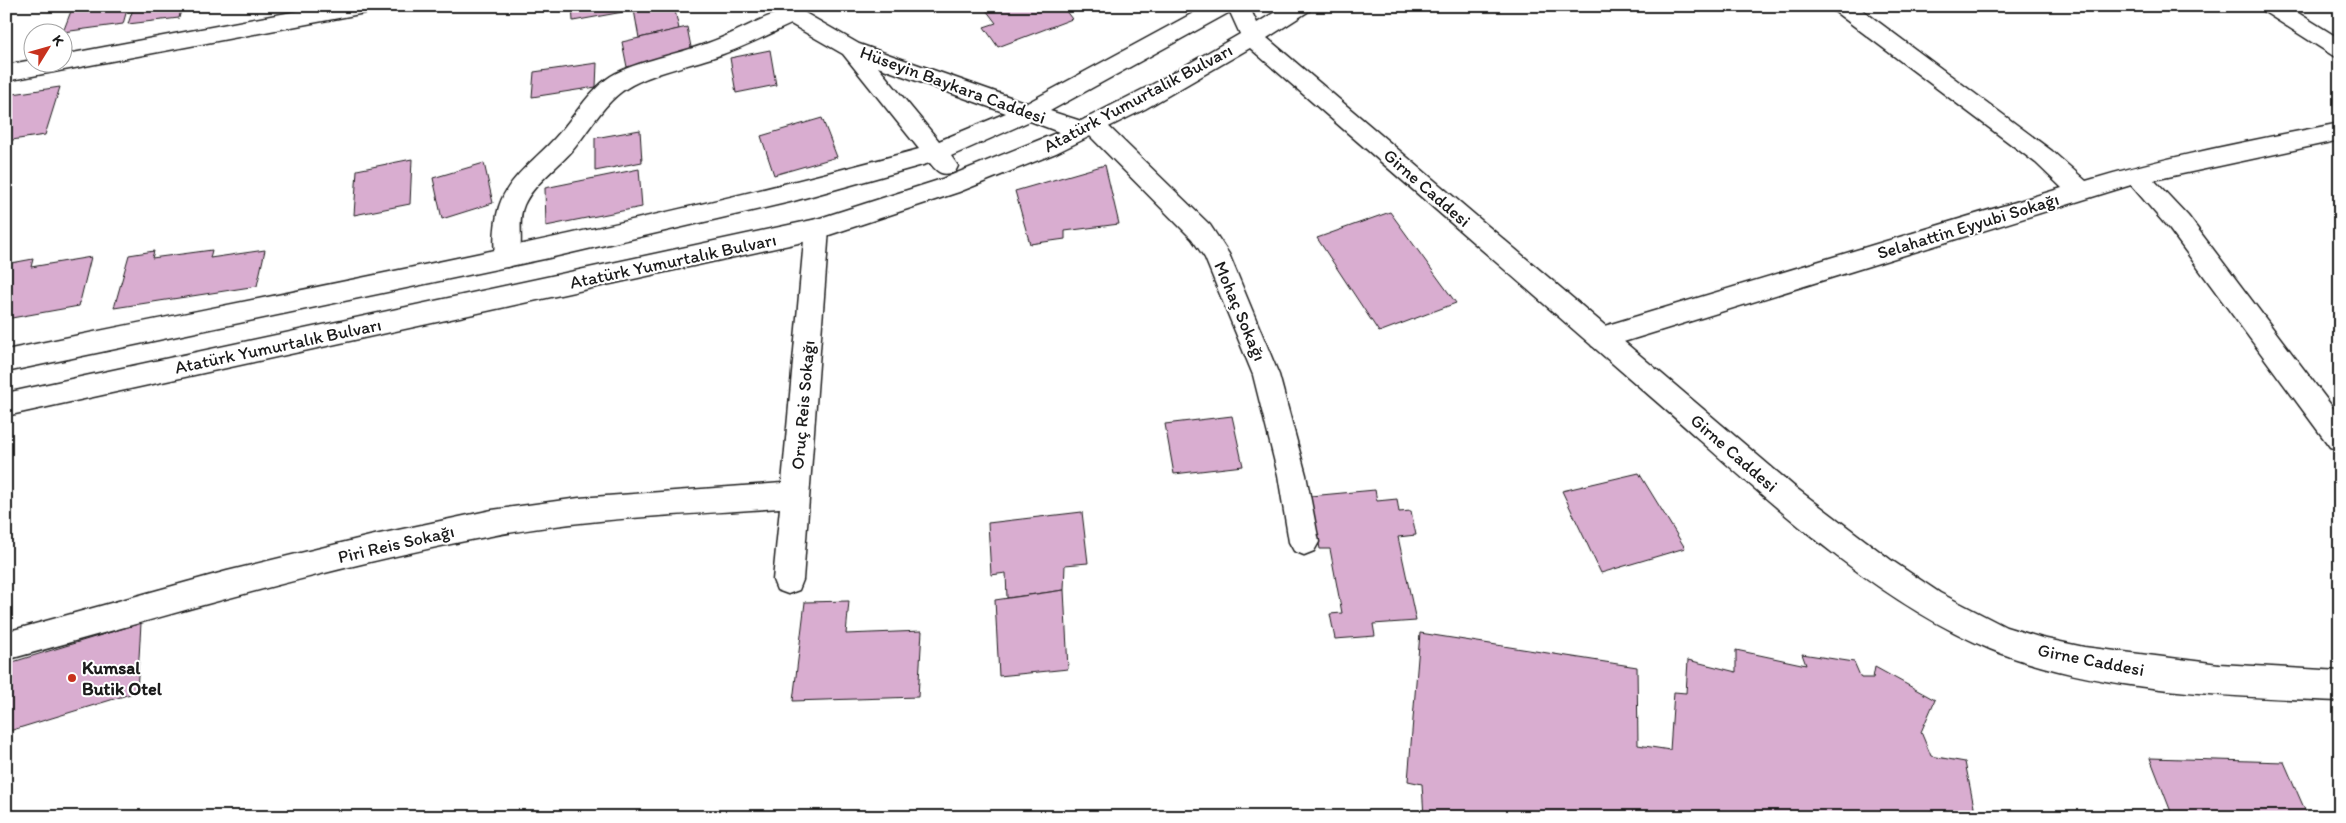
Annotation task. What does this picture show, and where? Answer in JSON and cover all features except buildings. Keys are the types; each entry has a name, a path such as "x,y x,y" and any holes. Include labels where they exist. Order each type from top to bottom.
{"street":[{"path":"6,74 263,16 365,6"},
{"path":"6,361 507,257 790,194 935,153 1027,113 1224,6"},
{"name":"Girne Caddesi","path":"1238,6 1252,37 1786,497 1874,566 1926,601 1983,632 2050,655 2104,666 2202,678 2340,686"},
{"name":"Atatürk Yumurtalık Bulvarı","path":"6,405 817,229 898,205 960,183 1088,128 1176,82 1301,6"},
{"path":"1842,6 2044,157 2082,192"},
{"path":"2271,6 2340,50"},
{"path":"507,257 509,215 513,201 532,176 563,145 608,91 635,76 717,48 784,11"},
{"name":"Hüseyin Baykara Caddesi","path":"784,11 851,49 1027,113 1088,128"},
{"name":"Hüseyin Baykara Caddesi","path":"851,49 960,183"},
{"name":"Mohaç Sokağı","path":"1088,128 1201,232 1216,254 1266,375 1292,475 1304,542"},
{"name":"Selahattin Eyyubi Sokağı","path":"1601,338 2136,175 2203,158 2340,131"},
{"path":"2136,175 2180,223 2340,440"},
{"name":"Oruç Reis Sokağı","path":"788,580 817,229"},
{"name":"Piri Reis Sokağı","path":"6,646 227,585 370,549 492,523 579,511 795,494"}],"place":[{"name":"Kumsal Butik Otel","path":"72,678"}]}
